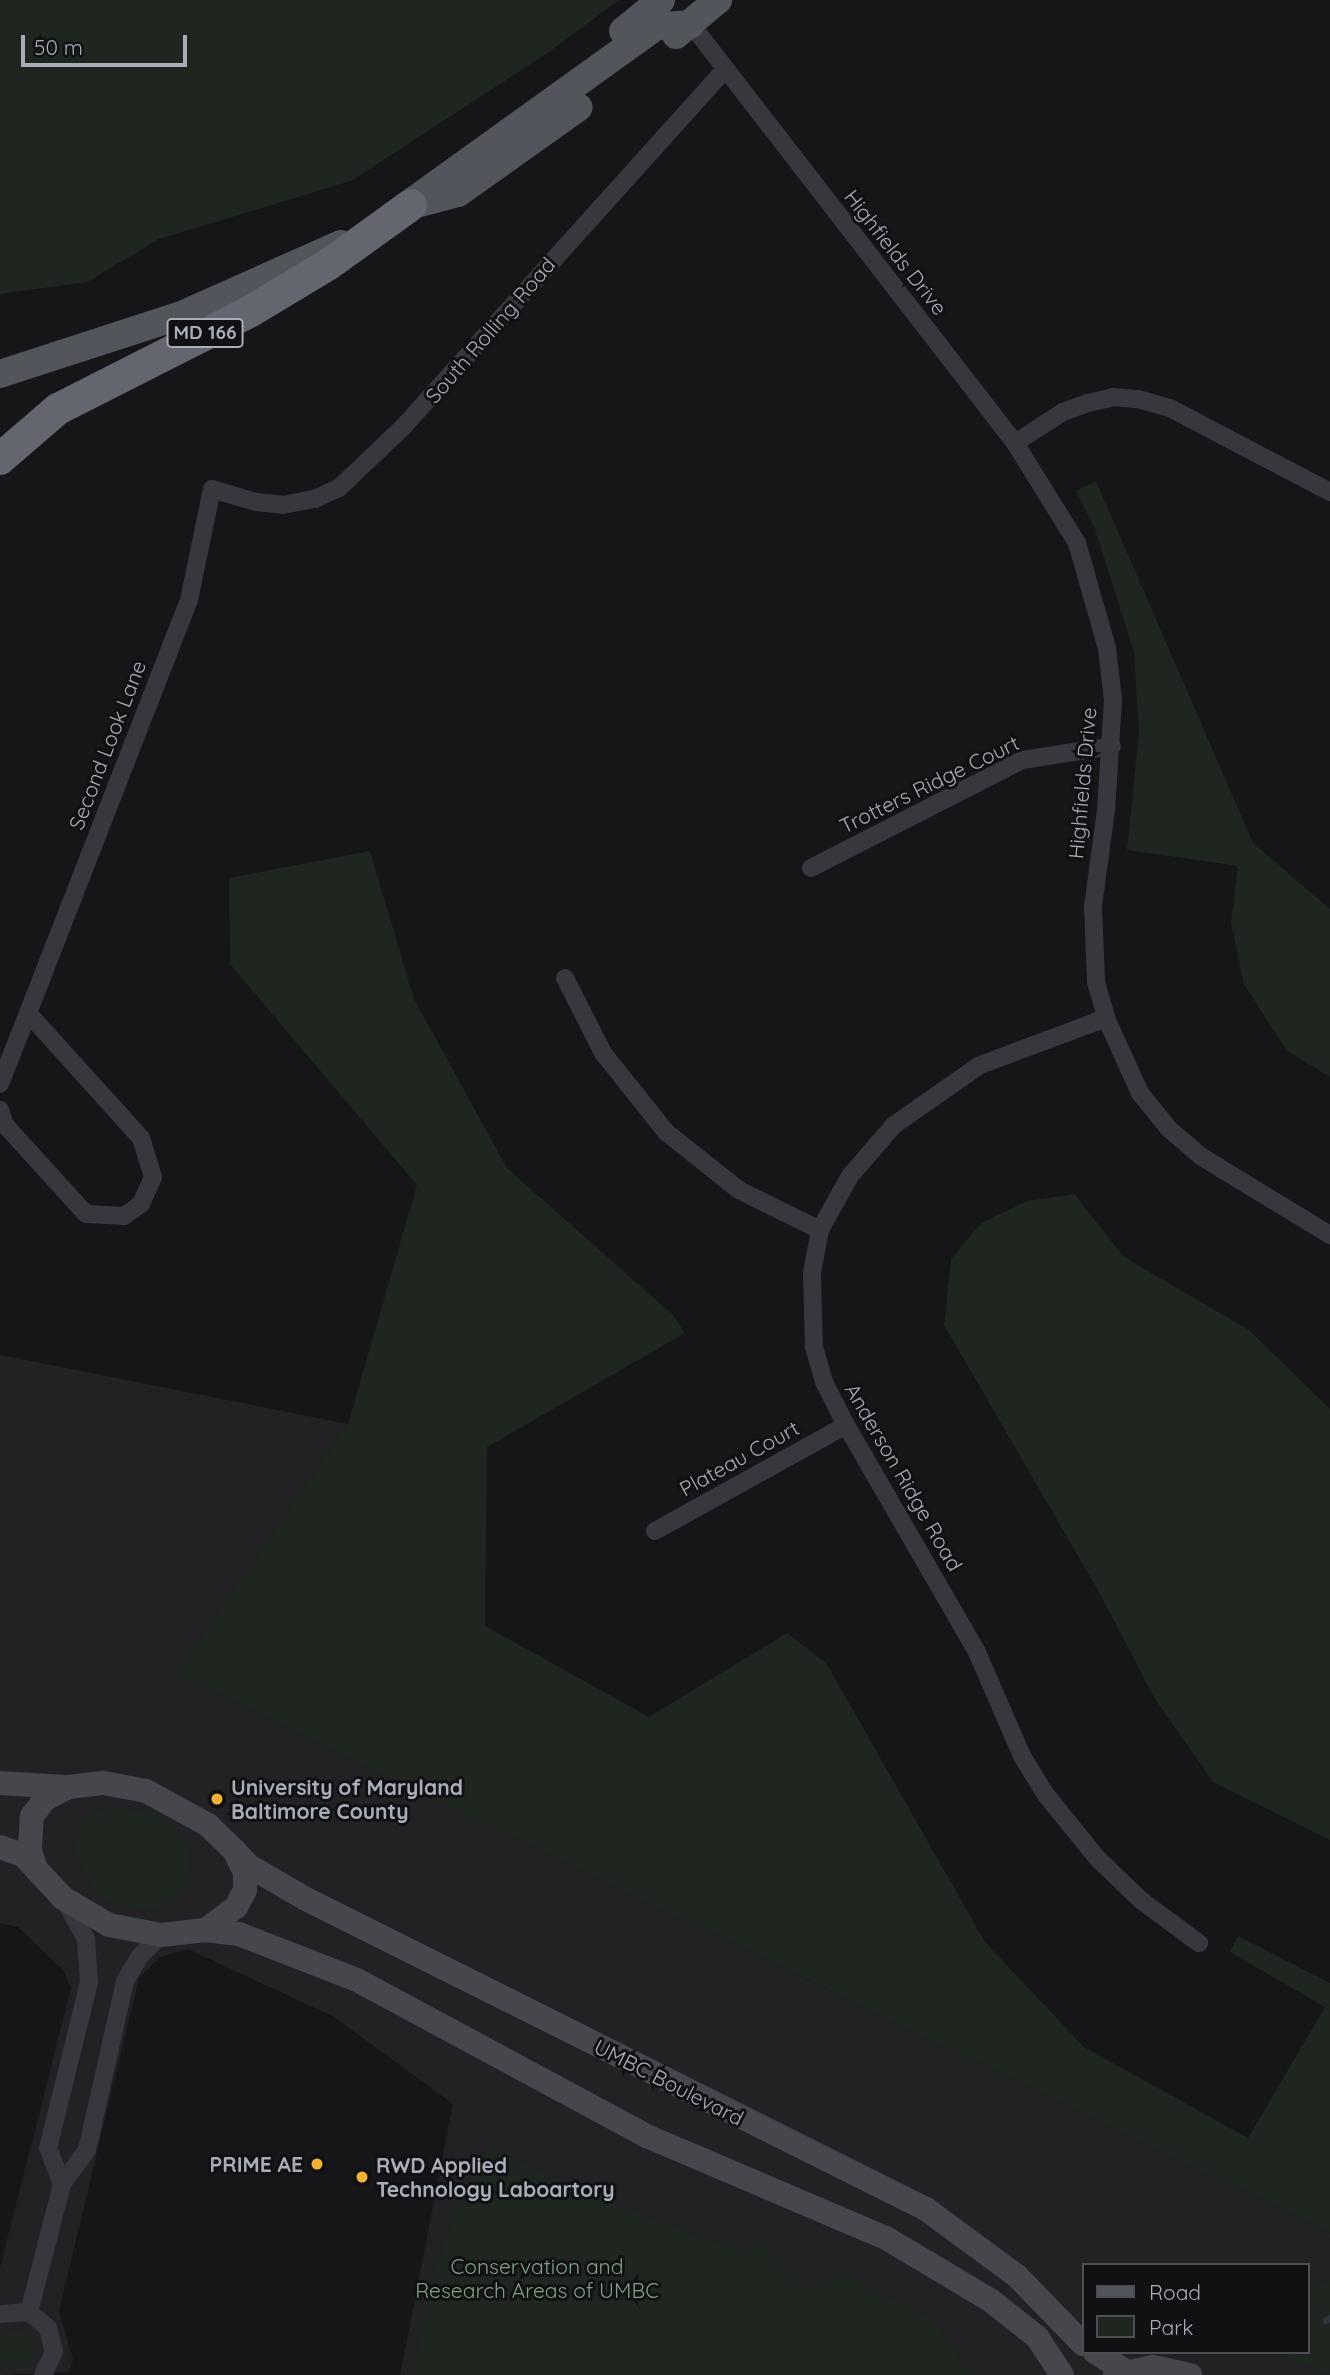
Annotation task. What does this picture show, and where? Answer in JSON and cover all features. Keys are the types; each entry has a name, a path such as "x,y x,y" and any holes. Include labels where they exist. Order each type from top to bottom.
{"highway":[{"name":"MD 166","path":"0,459 58,409 251,311 329,264 411,205"}],"main road":[{"name":"MD 166","path":"411,205 429,180 544,97 661,0"},
{"name":"MD 166","path":"0,374 179,316 344,242 411,205 458,193 695,12 718,0"}],"street":[{"name":"Highfields Drive","path":"695,12 725,69 1015,443 1077,544 1095,597 1107,648 1112,746 1092,944 1105,1018 1140,1093 1169,1129 1243,1185 1330,1235"},
{"name":"South Rolling Road","path":"212,489 256,502 283,505 315,499 338,488 404,426 725,69"},
{"path":"1015,443 1063,412 1088,403 1113,397 1138,399 1170,408 1330,492"},
{"name":"Second Look Lane","path":"0,1084 189,600 212,489"},
{"name":"Trotters Ridge Court","path":"811,868 1022,760 1112,746"},
{"path":"565,978 603,1053 666,1132 739,1190 820,1230"},
{"path":"0,1110 5,1125 86,1214 124,1216 141,1203 153,1177 141,1138 28,1013"},
{"name":"Anderson Ridge Road","path":"1105,1018 980,1065 894,1125 850,1176 820,1230 811,1298 814,1347 824,1382 846,1425 976,1650 1022,1755 1046,1795 1098,1859 1142,1901 1199,1943"},
{"name":"Plateau Court","path":"655,1531 846,1425"},
{"path":"0,1783 69,1787 104,1783 146,1791 208,1825 234,1850 245,1873 245,1890 236,1907 205,1930"},
{"path":"36,1869 30,1850 32,1816 45,1799 69,1787"},
{"path":"0,1847 23,1855 63,1898 86,1939 89,1982 48,2148 62,2184"},
{"name":"UMBC Boulevard","path":"234,1850 249,1866 306,1899 926,2209 1017,2276 1082,2342"},
{"path":"63,1898 109,1925 161,1936 205,1930 239,1934 357,1980 649,2137 886,2238 958,2280 1028,2329 1053,2355 1062,2375"},
{"path":"29,2312 62,2184 87,2150 125,1981 140,1956 161,1936"},
{"path":"0,2314 29,2312 40,2318 53,2339 54,2352 43,2375"},
{"path":"1097,2354 1120,2373 1153,2367 1190,2375"}],"shaded area":[{"name":"University of Maryland Baltimore County","path":"0,1355 348,1424 178,1674 1330,2233 1330,2375 400,2375 453,2104 334,2017 188,1949 160,1957 139,1978 59,2311 73,2360 69,2372 0,2375 0,2268 71,1988 63,1970 18,1927 0,1923"}],"green space":[{"path":"0,0 619,0 549,52 351,181 159,239 87,282 0,294"},
{"path":"1096,481 1253,843 1330,909 1330,1077 1286,1050 1244,984 1231,923 1238,866 1127,850 1139,733 1134,652 1095,529 1076,491"},
{"path":"370,851 414,999 507,1168 673,1315 685,1333 487,1447 485,1626 649,1717 787,1633 826,1663 985,1942 1084,2047 1248,2138 1325,2007 1230,1952 1238,1936 1330,1983 1330,2233 177,1674 348,1424 417,1185 230,964 229,878"},
{"path":"1074,1194 1124,1257 1249,1330 1330,1409 1330,1840 1213,1782 1155,1699 1099,1592 944,1325 951,1259 981,1223 1028,1201"},
{"path":"110,1807 144,1812 168,1822 187,1842 190,1866 183,1892 157,1908 116,1906 94,1891 75,1852 78,1833 90,1817"},
{"name":"Conservation and Research Areas of UMBC","path":"490,2148 603,2200 732,2249 767,2246 811,2291 851,2270 870,2293 899,2300 936,2324 970,2375 414,2375 429,2285 459,2206"},
{"path":"1330,2279 1330,2375 1280,2354 1309,2354 1309,2291"},
{"path":"9,2333 23,2333 33,2343 33,2357 23,2367 9,2367 -1,2357 -1,2343"}],"waterway":[{"path":"1326,2320 1330,2318"}],"place":[{"name":"University of Maryland Baltimore County","path":"217,1799"},
{"name":"PRIME AE","path":"317,2164"},
{"name":"RWD Applied Technology Laboartory","path":"362,2177"}]}
